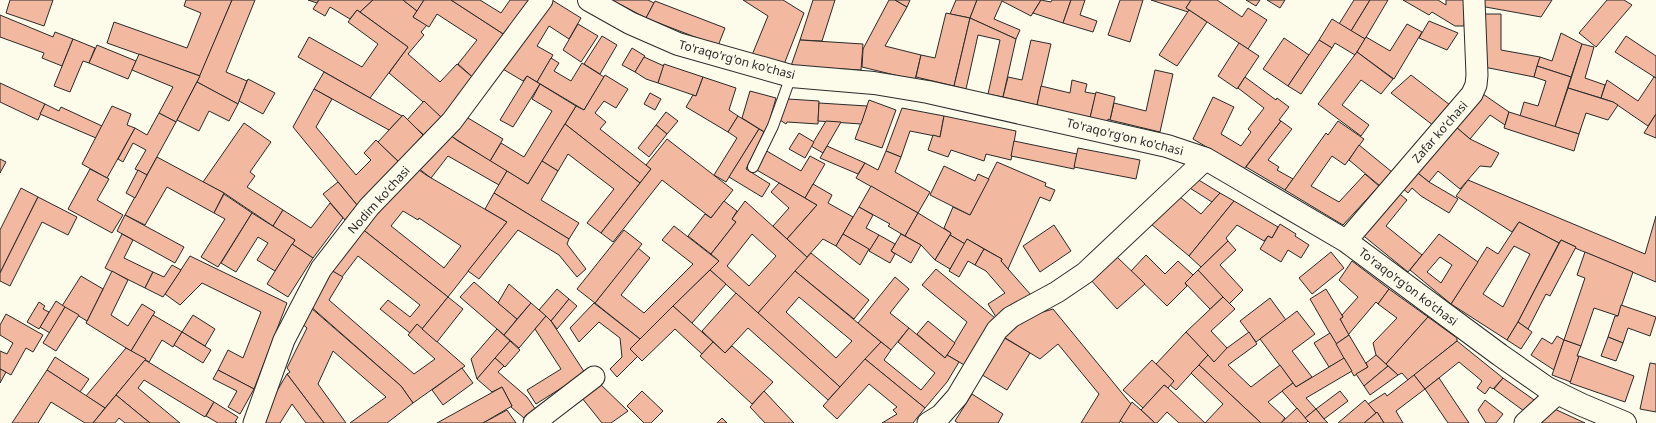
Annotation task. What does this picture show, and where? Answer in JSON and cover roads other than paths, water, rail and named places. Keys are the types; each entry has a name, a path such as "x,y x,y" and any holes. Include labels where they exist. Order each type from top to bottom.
{"street":[{"name":"Nodim koʻchasi","path":"254,423 284,340 320,269 369,207 452,121 542,0"},
{"name":"To'raqo'rg'on ko'chasi","path":"589,0 630,23 678,44 791,76 874,83 928,92 1167,146 1206,159 1346,241 1547,388 1625,423"},
{"name":"Zafar koʻchasi","path":"1346,241 1472,94 1476,86 1474,0"},
{"path":"940,420 957,397 997,330 1011,317 1057,292 1085,273 1206,159"},
{"path":"534,423 594,377"},
{"path":"1525,423 1558,393"}],"lane":[{"path":"753,167 773,126 791,76"}]}
